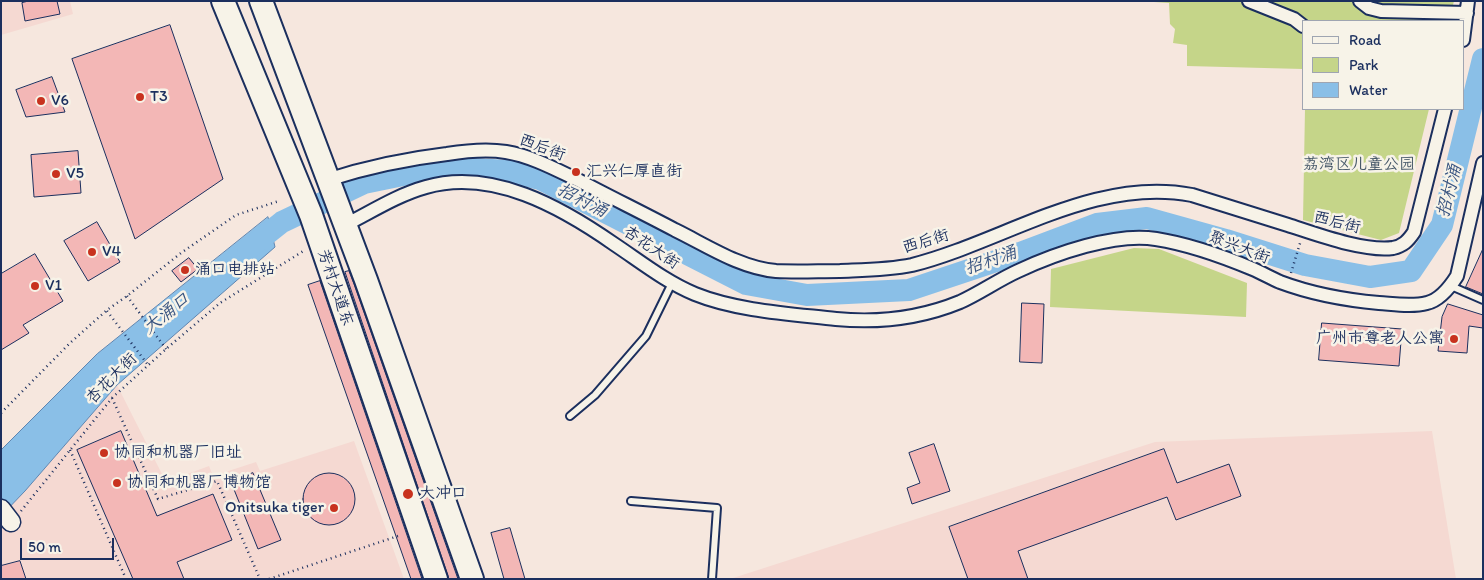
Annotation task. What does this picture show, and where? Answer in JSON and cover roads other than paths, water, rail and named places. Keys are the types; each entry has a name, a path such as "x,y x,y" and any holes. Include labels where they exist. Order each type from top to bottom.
{"highway":[{"name":"芳村大道东","path":"223,1 308,207 436,579"},
{"name":"芳村大道东","path":"261,1 392,353 472,579"}],"street":[{"path":"1249,1 1294,19 1302,25"},
{"path":"1360,1 1369,8 1381,11 1401,12 1468,7 1464,33"},
{"path":"1401,12 1417,20"},
{"name":"西后街","path":"335,200 361,168 401,160 468,151 504,151 518,154 560,172 727,256 772,270 830,271 894,268 932,258 1082,204 1130,193 1162,192 1192,195 1304,231 1357,245 1380,248 1402,246 1414,232 1445,110"},
{"name":"聚兴大街","path":"896,318 919,314 961,301 1020,270 1056,256 1115,239 1134,237 1156,238 1201,250 1319,295 1393,304 1427,303 1436,299 1450,286 1457,276 1483,163"},
{"name":"杏花大街","path":"335,200 411,192 428,186 459,182 507,188 550,205 583,223 672,283 697,295 766,310 859,320 896,318"}],"lane":[{"path":"570,416 595,394 646,336 672,283"},
{"path":"1450,286 1483,300"},
{"path":"631,501 717,508 712,579"}],"water":[{"name":"大涌口","path":"268,217 275,247 117,385 1,516 1,450 97,354"}],"waterway":[{"name":"招村涌","path":"248,249 282,222 364,183 442,167 508,171 540,179 746,284 807,295 909,290 1020,253 1097,224 1147,218 1305,265 1370,277 1411,271 1442,225 1483,59"}],"place":[{"name":"T3","path":"140,97"},
{"name":"V6","path":"41,101"},
{"name":"汇兴仁厚直街","path":"576,172"},
{"name":"V5","path":"56,174"},
{"name":"V4","path":"92,252"},
{"name":"涌口电排站","path":"185,270"},
{"name":"V1","path":"35,286"},
{"name":"广州市尊老人公寓","path":"1454,339"},
{"name":"协同和机器厂旧址","path":"104,453"},
{"name":"协同和机器厂博物馆","path":"117,483"},
{"name":"大冲口","path":"408,494"},
{"name":"Onitsuka tiger","path":"334,508"}],"park label":[{"name":"荔湾区儿童公园","path":"1359,165"}]}
